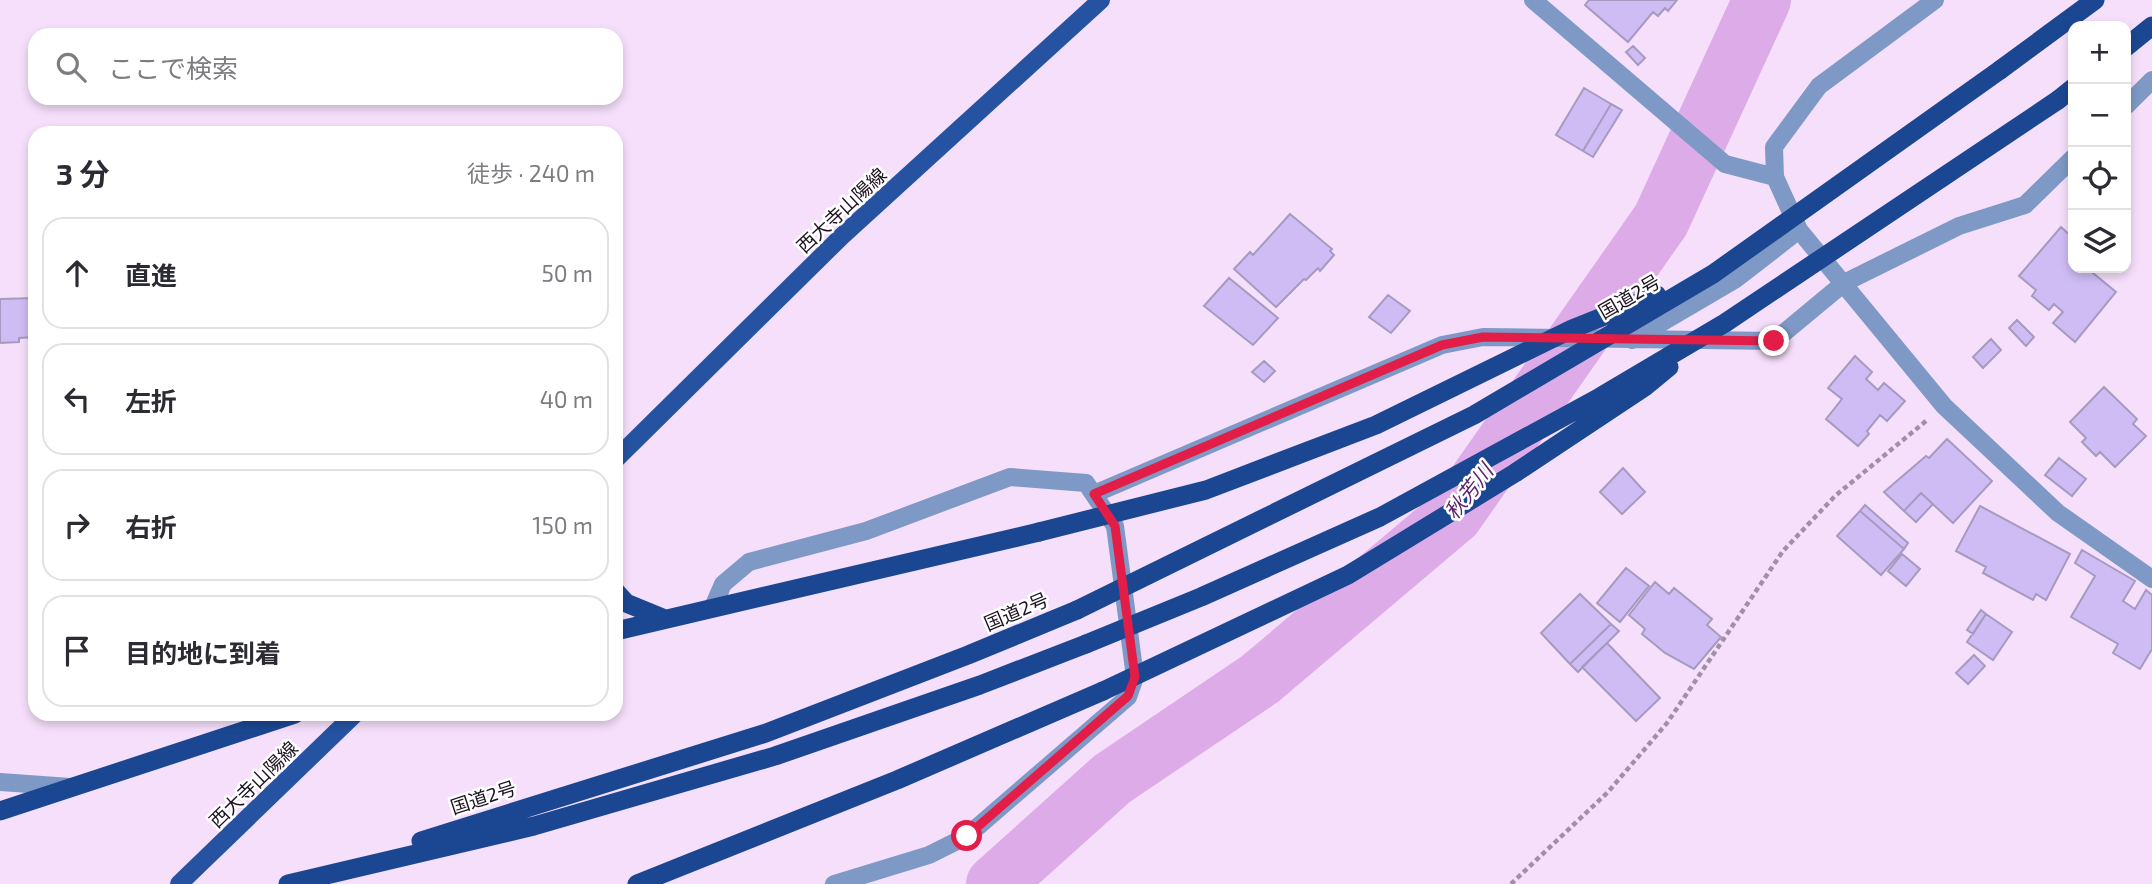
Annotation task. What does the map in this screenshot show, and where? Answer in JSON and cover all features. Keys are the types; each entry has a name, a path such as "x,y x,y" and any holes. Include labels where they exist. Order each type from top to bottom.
{"highway":[{"name":"国道2号","path":"289,884 766,733 1077,610 1474,415 1713,274 2095,0"},
{"path":"2131,43 2152,26"},
{"name":"国道2号","path":"289,884 534,826 775,756 980,685 1201,597 1380,517 1600,397 1725,323 2066,94"},
{"name":"国道2号","path":"623,629 1206,490 1363,430 1572,329 1713,274"},
{"name":"国道2号","path":"636,884 897,780 1103,691 1348,575 1515,473 1646,386 1725,323"},
{"path":"623,600 665,620"},
{"path":"0,811 274,721"}],"main road":[{"name":"西大寺山陽線","path":"623,452 842,236 1101,0"},
{"name":"西大寺山陽線","path":"179,884 348,721"}],"street":[{"path":"1533,0 1725,164 1775,177"},
{"path":"1935,0 1819,86 1774,147 1775,177 1799,230 1944,406 2058,513 2152,579"},
{"path":"2131,101 2152,80"},
{"path":"1094,494 1442,345 1483,337 1774,341 1844,283 1959,226 2025,205 2068,163"},
{"path":"1628,340 1736,279 1799,230"},
{"path":"713,607 723,584 749,562 866,531 1010,477 1086,483 1115,526 1135,677 1128,696 967,836 929,855 834,884"},
{"path":"0,782 71,787"}],"path":[{"path":"1511,884 1608,792 1667,723 1783,551 1835,496 1944,406"}],"building":[{"path":"1589,0 1677,0 1668,11 1665,8 1658,16 1653,12 1628,42 1585,5"},
{"path":"1633,46 1645,58 1638,65 1626,52"},
{"path":"1584,88 1611,104 1583,151 1556,135"},
{"path":"1611,104 1622,110 1593,157 1583,151"},
{"path":"1290,214 1332,249 1330,251 1334,255 1320,271 1318,268 1304,279 1276,307 1234,269 1250,252 1253,255"},
{"path":"2061,227 2068,233 2068,273 2093,273 2116,292 2075,342 2053,323 2063,312 2054,304 2049,310 2032,296 2036,290 2019,276"},
{"path":"1229,278 1278,318 1253,345 1204,306"},
{"path":"1388,295 1410,311 1391,333 1369,317"},
{"path":"28,298 28,337 19,338 19,342 0,343 0,299"},
{"path":"2017,320 2034,337 2026,346 2009,328"},
{"path":"1991,339 2001,350 1983,368 1973,357"},
{"path":"1855,356 1872,372 1866,379 1878,390 1884,383 1905,401 1887,421 1880,415 1858,446 1826,419 1842,399 1828,388"},
{"path":"1264,361 1275,371 1264,382 1252,372"},
{"path":"2104,387 2137,419 2133,424 2146,436 2115,467 2100,452 2096,456 2082,442 2086,438 2070,422"},
{"path":"1947,439 1992,481 1953,523 1921,493 1904,511 1884,492 1926,456 1929,458"},
{"path":"2059,458 2086,479 2072,496 2045,475"},
{"path":"1623,468 1645,492 1622,514 1600,492"},
{"path":"1921,493 1933,504 1916,522 1904,511"},
{"path":"1865,505 1908,543 1904,549 1860,511"},
{"path":"1980,506 2070,554 2046,600 2036,594 2033,600 1983,573 1986,567 1956,551"},
{"path":"1860,511 1904,549 1881,575 1837,536"},
{"path":"2082,550 2135,581 2123,601 2135,609 2146,590 2152,595 2152,649 2140,669 2113,653 2118,644 2071,617 2095,576 2075,563"},
{"path":"1902,554 1920,569 1906,586 1888,571"},
{"path":"1626,568 1649,586 1620,622 1597,603"},
{"path":"1655,582 1669,594 1674,588 1712,619 1707,625 1721,637 1694,669 1665,653 1642,634 1645,629 1629,615"},
{"path":"1580,594 1611,624 1570,664 1541,633"},
{"path":"1981,610 1986,614 1973,634 1967,630"},
{"path":"1986,614 2012,632 1993,660 1967,642"},
{"path":"1611,624 1619,631 1578,672 1570,664"},
{"path":"1607,643 1660,698 1636,721 1582,667"},
{"path":"1974,655 1985,666 1968,684 1956,673"}],"waterway":[{"name":"秋芳川","path":"995,884 1112,779 1260,679 1454,515 1661,220 1762,0"}],"route":[{"path":"967,836 1128,696 1135,677 1115,526 1094,494 1442,345 1483,337 1774,341"}]}
